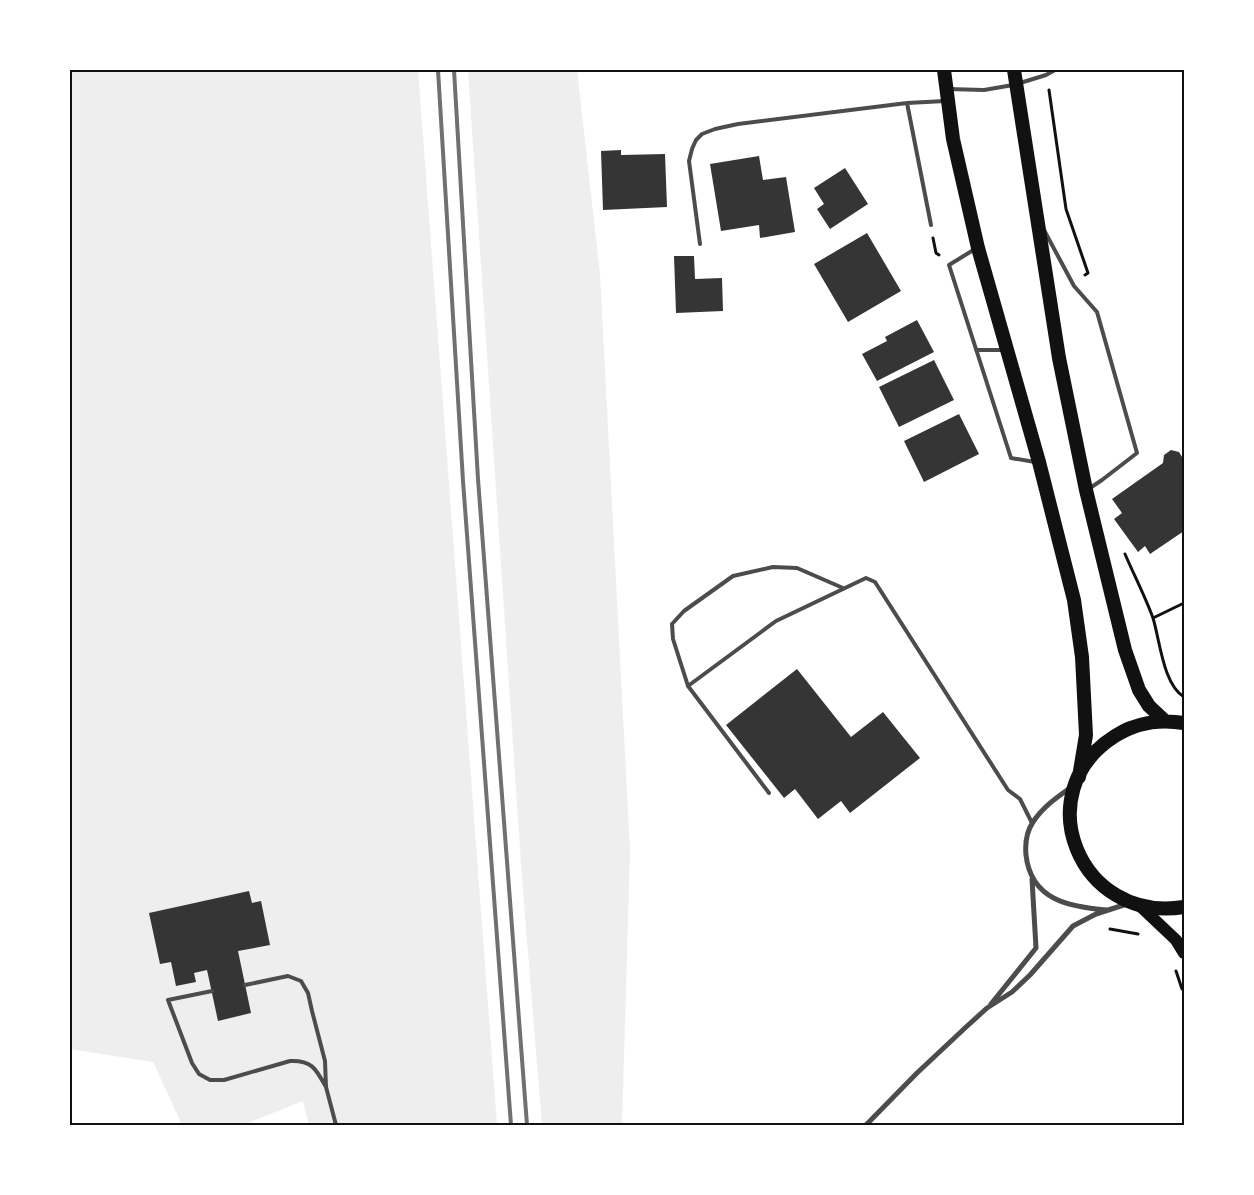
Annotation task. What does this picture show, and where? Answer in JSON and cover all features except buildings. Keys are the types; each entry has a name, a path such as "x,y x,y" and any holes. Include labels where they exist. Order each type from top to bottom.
{"highway":[{"path":"944,70 946,95 964,190 978,248 1040,462 1074,600 1081,647 1086,734 1071,804 1071,825 1076,847 1094,878 1112,894 1135,904 1159,909 1184,907"},
{"path":"1014,70 1059,358 1086,490 1125,650 1139,690 1149,706 1164,722"},
{"path":"1077,780 1087,762 1106,741 1121,732 1140,724 1184,723"}],"main road":[{"path":"1135,904 1169,932 1184,953"}],"street":[{"path":"1077,780 1047,805 1032,823 1027,838 1027,864 1039,888 1050,896 1067,904 1083,908 1110,910"},
{"path":"866,1125 917,1073 987,1008 1036,948 1032,877"},
{"path":"987,1008 1012,992 1030,975 1073,926 1096,914 1135,904"}],"lane":[{"path":"700,244 689,161 696,140 702,134 715,128 738,124 907,103 1015,85 1046,75 1055,70"},
{"path":"907,103 930,225"},
{"path":"1035,213 1074,286 1097,312 1137,453 1086,490"},
{"path":"978,248 949,265 1011,458 1040,462"},
{"path":"976,350 1008,350"},
{"path":"769,793 688,686 673,639 672,624 684,611 734,576 773,567 797,568 842,588"},
{"path":"688,686 776,621 866,578 875,582 1008,790 1020,799 1032,823"},
{"path":"245,985 288,976 301,981 308,993 323,1053 326,1087 336,1125"},
{"path":"212,991 168,1000 192,1063 199,1074 210,1080 224,1080 290,1061 300,1060 312,1065 326,1087"}],"path":[{"path":"1046,75 1066,209 1088,273 1074,286"},
{"path":"930,225 936,253 949,265"},
{"path":"1122,548 1153,618 1167,673 1173,686 1184,697"},
{"path":"1153,618 1184,603"},
{"path":"1107,929 1114,928 1142,936"},
{"path":"1173,966 1182,989"}],"shaded area":[{"path":"70,70 418,70 497,1125 309,1125 303,1101 243,1125 182,1125 153,1062 70,1049"},
{"path":"468,70 577,70 600,274 630,850 622,1125 542,1125 522,878"}],"railway":[{"path":"438,70 463,481 511,1125"},
{"path":"454,70 478,479 527,1125"}]}
